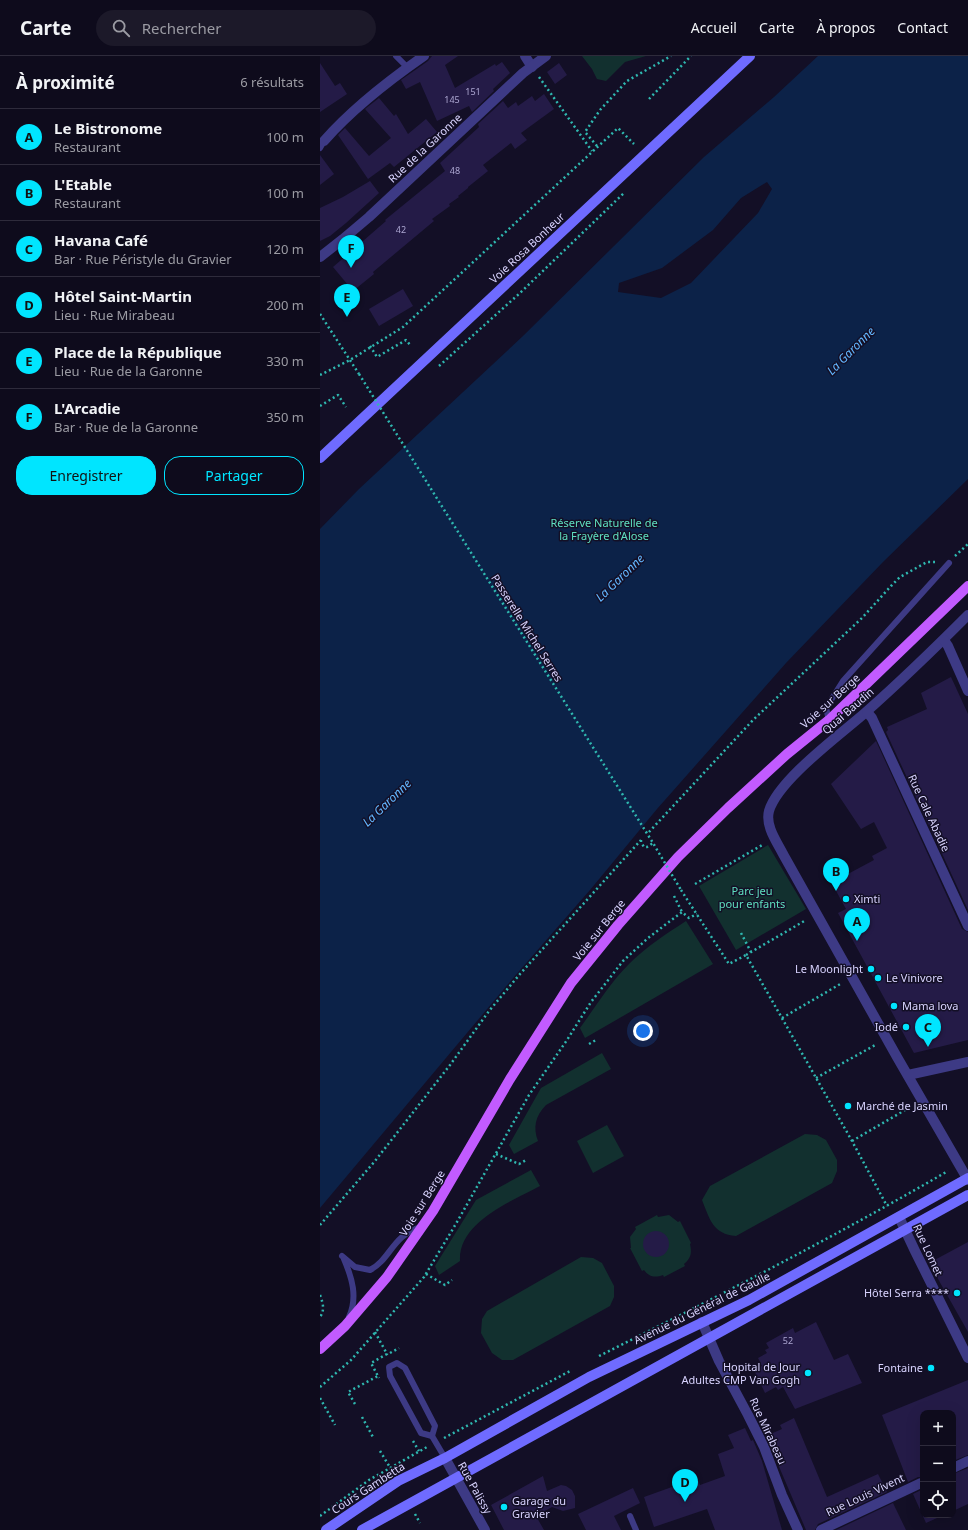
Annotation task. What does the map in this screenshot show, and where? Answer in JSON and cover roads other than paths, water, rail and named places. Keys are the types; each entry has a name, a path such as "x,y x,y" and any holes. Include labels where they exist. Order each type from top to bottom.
{"main road":[{"name":"Voie Rosa Bonheur","path":"320,458 750,56"},
{"name":"Voie sur Berge","path":"320,1349 345,1326 387,1277 422,1227 433,1211 510,1079 571,983 613,930 678,857 734,802 787,754 829,720 968,586"},
{"name":"Avenue du Général de Gaulle","path":"445,1458 590,1377 749,1300 968,1179"},
{"path":"362,1530 968,1195"},
{"name":"Cours Gambetta","path":"326,1530 398,1481 445,1458"}],"street":[{"path":"322,144 372,95 424,56"},
{"path":"525,56 532,67"},
{"name":"Rue de la Garonne","path":"320,257 369,217 532,67 546,56"},
{"name":"Quai Baudin","path":"968,615 944,640 786,783 769,811 769,823 775,837 852,977 968,1179"},
{"path":"944,640 968,691"},
{"name":"Rue Cale Abadie","path":"866,712 872,718 968,926"},
{"path":"908,1075 968,1062"},
{"name":"Rue Lomet","path":"899,1217 968,1358"},
{"name":"Rue Mirabeau","path":"702,1322 719,1361 764,1447 782,1495 798,1530"},
{"name":"Rue Palissy","path":"445,1458 485,1530"},
{"path":"956,1467 968,1461"},
{"name":"Rue Louis Vivent","path":"821,1530 920,1482"}],"lane":[{"path":"396,56 407,68"},
{"path":"829,720 826,708 843,681 949,563"},
{"path":"345,1326 352,1311 354,1288 352,1277 342,1256 355,1267 370,1270 376,1267 405,1233 422,1227"},
{"path":"432,1436 435,1426 405,1368 397,1363 390,1367 390,1376 421,1433 432,1436 445,1458"},
{"path":"630,1516 636,1530"}],"water":[{"name":"Réserve Naturelle de la Frayère d'Alose","path":"818,56 968,56 968,479 883,562 786,663 657,809 320,1208 320,529 359,489 523,336 704,157 774,97","holes":["767,182 772,189 758,213 691,283 661,298 618,292 619,283 662,268 713,230 741,198"]}],"place":[{"name":"L'Arcadie","path":"351,268"},
{"name":"Place de la République","path":"347,317"},
{"name":"L'Etable","path":"836,891"},
{"name":"Ximti","path":"846,899"},
{"name":"Le Bistronome","path":"857,941"},
{"name":"Le Moonlight","path":"871,969"},
{"name":"Le Vinivore","path":"878,978"},
{"name":"Mama lova","path":"894,1006"},
{"name":"Iodé","path":"906,1027"},
{"name":"Havana Café","path":"928,1047"},
{"name":"Marché de Jasmin","path":"848,1106"},
{"name":"Hôtel Serra ****","path":"957,1293"},
{"name":"Fontaine","path":"931,1368"},
{"name":"Hopital de Jour Adultes CMP Van Gogh","path":"808,1373"},
{"name":"Hôtel Saint-Martin","path":"685,1502"},
{"name":"Garage du Gravier","path":"504,1507"}],"water label":[{"name":"La Garonne","path":"851,351"},
{"name":"La Garonne","path":"620,578"},
{"name":"La Garonne","path":"387,803"}],"park label":[{"name":"Parc jeu pour enfants","path":"752,897"}]}
